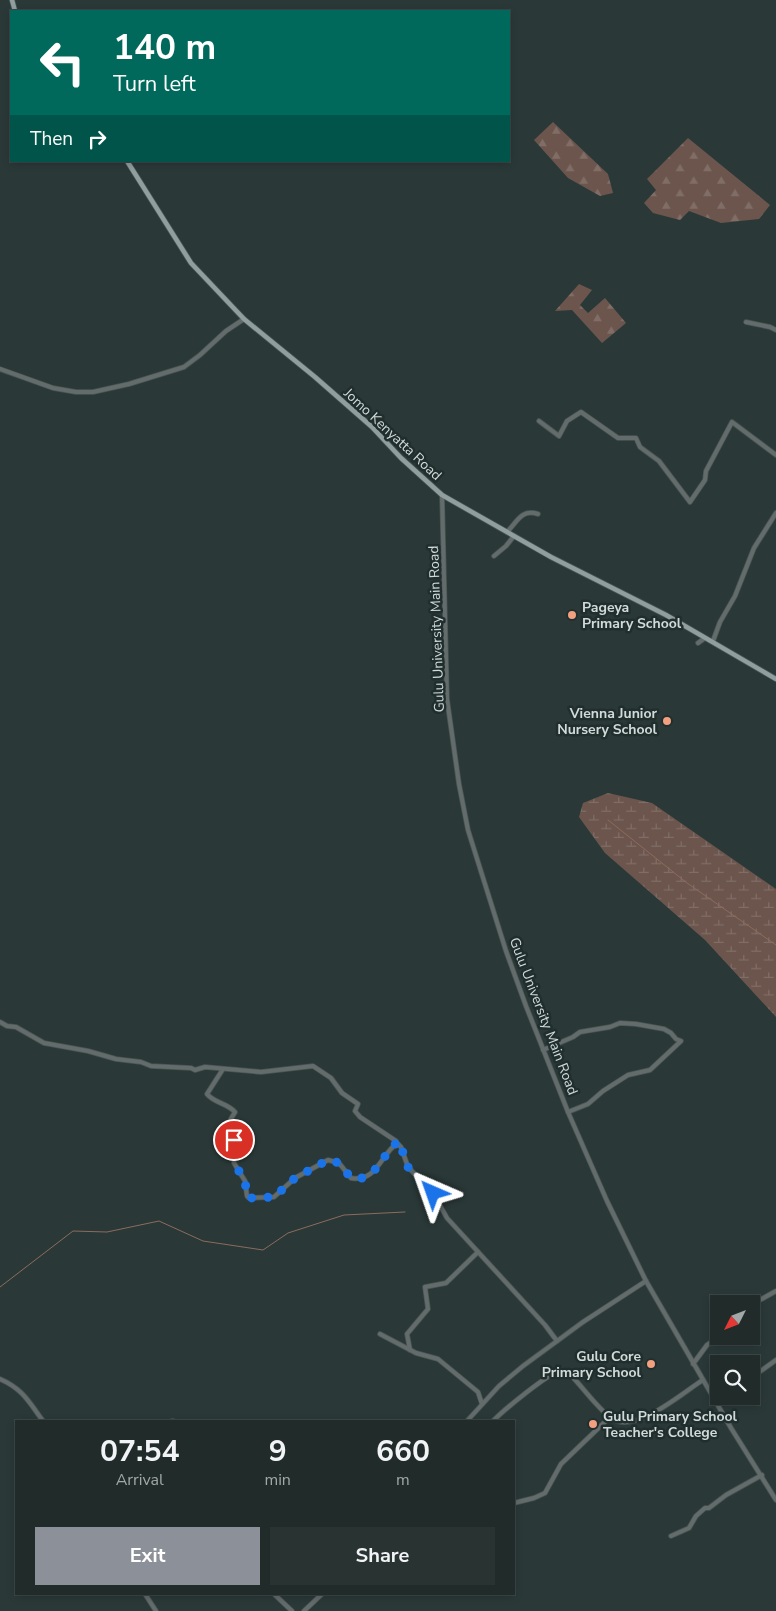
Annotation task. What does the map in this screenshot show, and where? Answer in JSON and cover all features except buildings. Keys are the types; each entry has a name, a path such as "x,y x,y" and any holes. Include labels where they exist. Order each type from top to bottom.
{"main road":[{"name":"Jomo Kenyatta Road","path":"128,162 191,263 244,319 372,427 401,458 442,495 551,557 659,611 776,679"}],"street":[{"path":"0,370 54,388 76,392 93,392 139,382 184,367 226,331 244,319"},
{"path":"746,322 776,330"},
{"path":"539,422 559,436 567,421 581,412 618,438 636,438 640,448 659,461 690,502 705,480 706,471 732,422 776,455"},
{"name":"Gulu University Main Road","path":"442,495 447,698 461,796 468,830 516,981 568,1112 607,1201 646,1281 710,1392"},
{"path":"508,532 521,516 530,512 538,514"},
{"path":"713,641 754,548 776,513"},
{"path":"494,556 514,536"},
{"path":"698,643 705,638"},
{"path":"0,1022 44,1043 88,1050 116,1059 141,1062 163,1068 168,1066 195,1070 205,1067 261,1072 314,1066 331,1078 342,1093 358,1104 355,1111 360,1117 396,1141 401,1147 408,1167 433,1193 448,1218 545,1324 557,1340"},
{"path":"543,1050 574,1037 580,1032 610,1027 620,1023 664,1029 681,1041 650,1070 628,1074 603,1090 588,1104 568,1112"},
{"path":"223,1069 207,1094 235,1112 228,1124 229,1133 234,1142 234,1163 245,1181 249,1198 274,1197 295,1178 328,1160 339,1163 351,1178 358,1179 377,1169 396,1141"},
{"path":"410,1350 407,1334 428,1309 425,1287 446,1283 478,1252"},
{"path":"469,1420 498,1386 557,1340 646,1281"},
{"path":"760,1300 776,1291"},
{"path":"380,1334 410,1350 443,1362 478,1392 482,1404"},
{"path":"693,1364 710,1343"},
{"path":"760,1372 776,1360"},
{"path":"494,1420 504,1410 550,1375 561,1370 568,1372 610,1417 621,1422 650,1416 703,1380"},
{"path":"0,1379 19,1389 43,1420"},
{"name":"Gulu University Main Road","path":"718,1405 776,1500"},
{"path":"515,1503 545,1493 564,1461 610,1417"},
{"path":"671,1536 689,1528 696,1516 705,1508 709,1508 726,1495 762,1475"},
{"path":"146,1595 156,1611"},
{"path":"275,1595 292,1611"},
{"path":"304,1611 321,1595"}],"green space":[{"path":"553,122 608,174 613,193 600,196 568,178 534,140"},
{"path":"688,138 770,205 759,219 721,223 689,211 680,220 653,213 644,203 656,190 647,179"},
{"path":"579,284 592,290 580,305 588,313 605,298 626,323 602,343 572,310 555,311"},
{"path":"608,793 652,803 776,889 776,1017 705,940 605,853 579,817 583,803"}],"waterway":[{"path":"608,820 687,883 776,945"},
{"path":"0,1287 73,1231 107,1232 159,1221 203,1241 263,1250 288,1233 344,1215 405,1212"}],"place":[{"name":"Pageya Primary School","path":"572,615"},
{"name":"Vienna Junior Nursery School","path":"667,721"},
{"name":"Gulu Core Primary School","path":"651,1364"},
{"name":"Gulu Primary School Teacher's College","path":"593,1424"}],"route":[{"path":"234,1140 234,1163 245,1181 249,1198 274,1197 295,1178 328,1160 339,1163 351,1178 358,1179 377,1169 396,1141 401,1147 408,1167 433,1193"}]}
